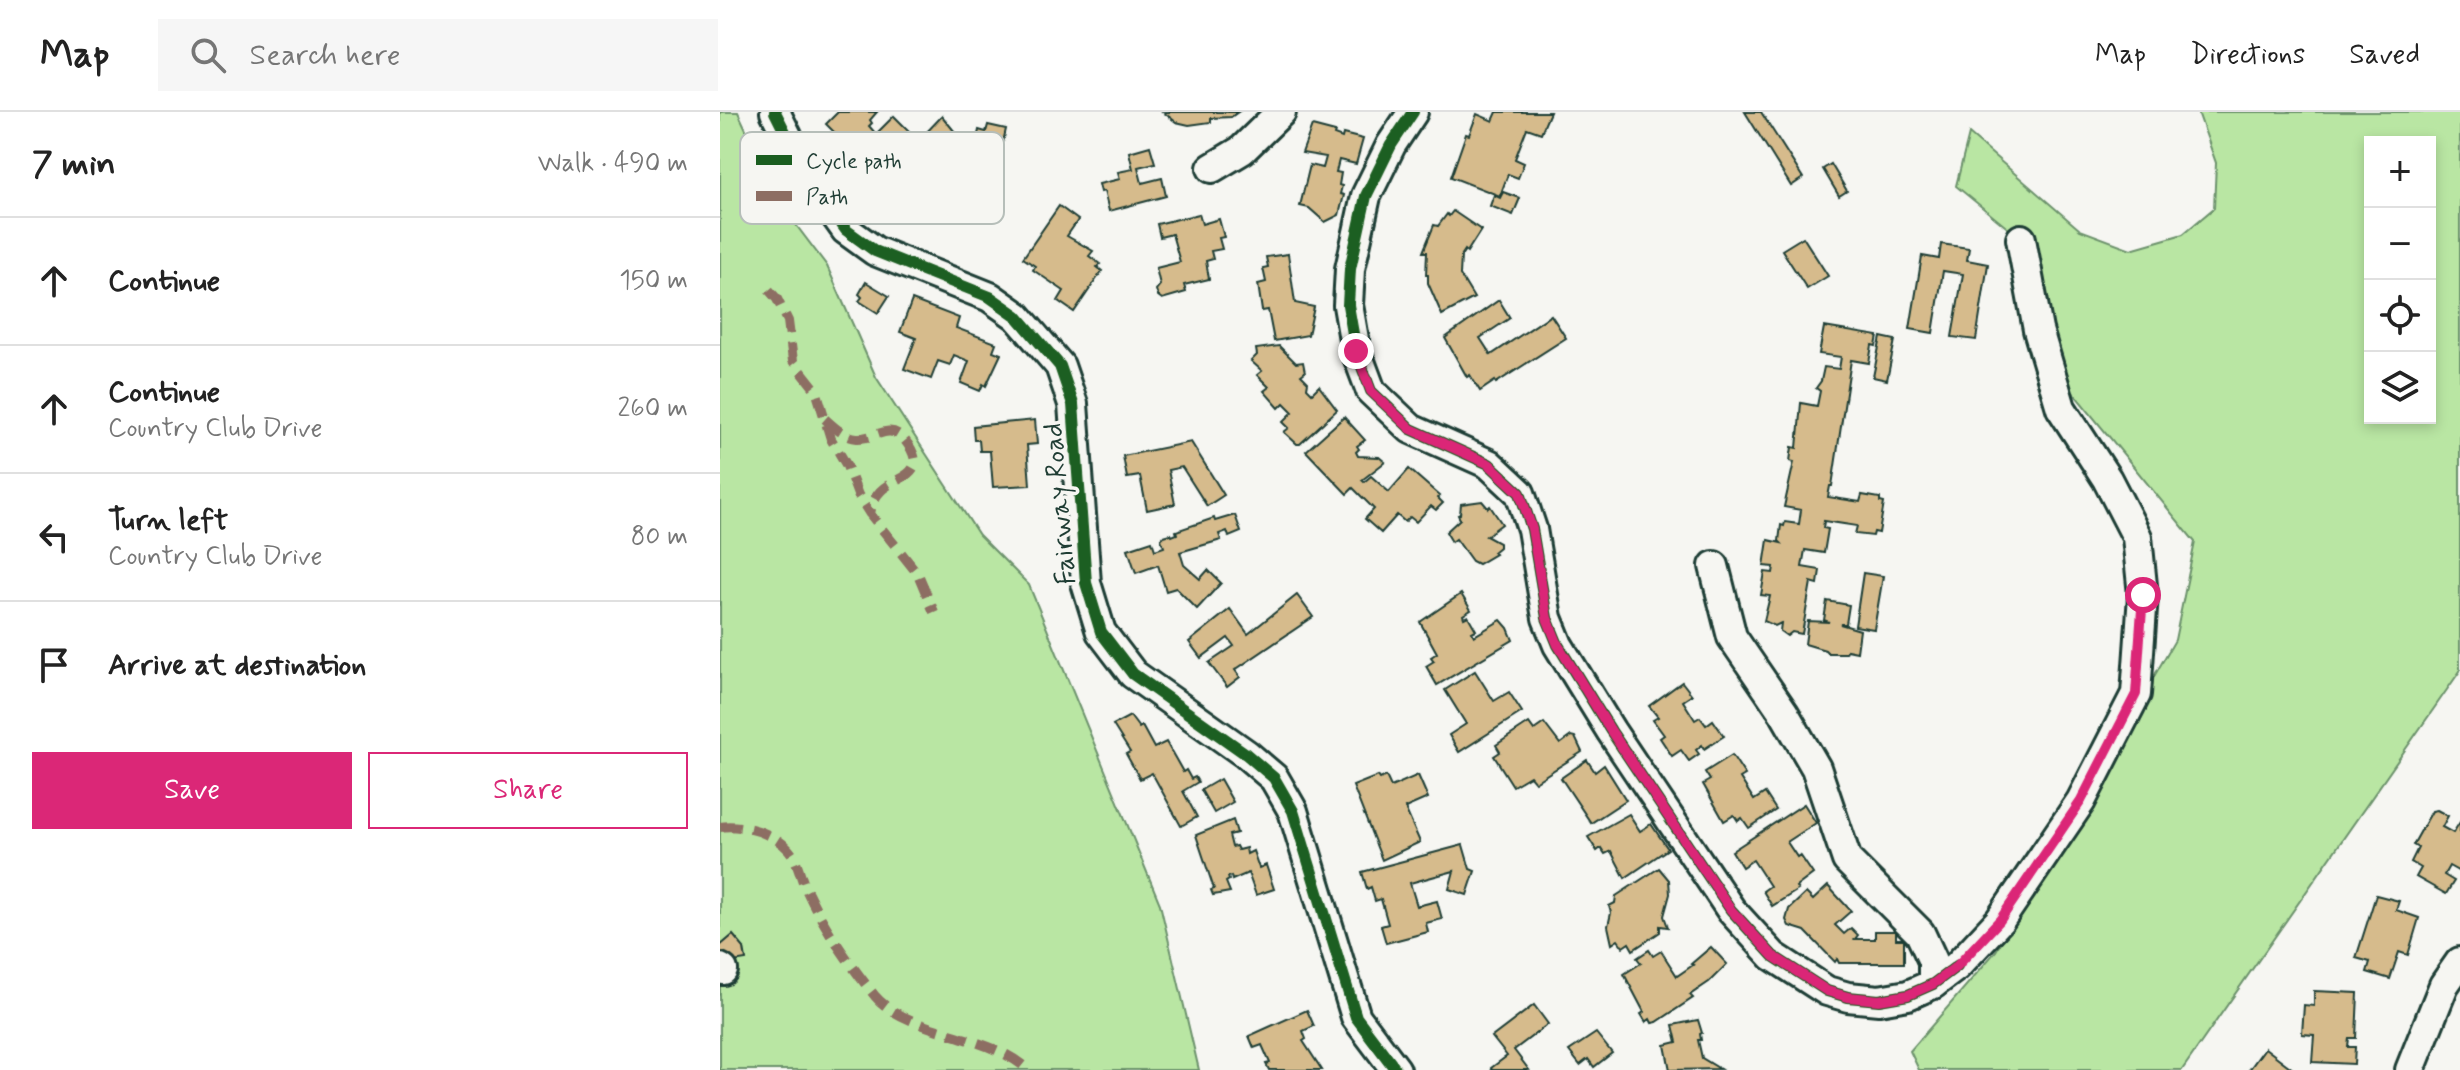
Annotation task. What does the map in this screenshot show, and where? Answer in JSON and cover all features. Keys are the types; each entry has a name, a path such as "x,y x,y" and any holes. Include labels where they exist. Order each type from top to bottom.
{"street":[{"name":"Fairway Road","path":"775,112 785,132"},
{"path":"1212,168 1242,150 1281,112"},
{"path":"1413,112 1391,145 1366,196 1350,269 1348,305 1356,351 1371,391 1411,429 1489,464 1520,493 1532,529 1547,618 1558,645 1611,731 1731,910 1773,956 1827,991 1848,997 1879,1000 1908,995 1933,984 1957,966 2000,920 2081,801 2136,694 2143,595 2137,537 2107,479 2061,408 2038,330 2021,239"},
{"name":"Fairway Road","path":"842,224 875,251 990,297 1017,316 1060,366 1073,404 1086,583 1101,632 1133,674 1246,754 1274,778 1293,811 1356,1017 1396,1070"},
{"path":"1714,566 1732,637 1784,713 1816,768 1847,860 1920,933 1933,961 1933,984"},
{"path":"2410,1070 2444,985 2460,962"}],"green space":[{"path":"720,112 738,112 747,132 740,132 740,224 795,224 827,266 876,377 979,535 1029,585 1160,904 1199,1070 720,1070"},
{"path":"2198,112 2460,112 2460,671 2182,1070 1919,1070 1910,1051 1996,951 2175,640 2195,542 2067,385 2021,239 1956,186 1969,134 2080,230 2131,249 2183,234 2214,208 2216,163"}],"building":[{"path":"838,112 877,112 869,126 874,132 834,132 826,124"},
{"path":"1163,112 1238,112 1231,117 1211,118 1211,122 1189,125 1176,122"},
{"path":"1497,112 1550,112 1541,133 1527,128 1515,159 1524,163 1518,178 1508,174 1500,196 1451,177 1466,134 1469,135 1477,114 1493,121"},
{"path":"1745,112 1761,112 1803,178 1791,186"},
{"path":"894,116 910,132 878,132"},
{"path":"942,116 955,132 927,132"},
{"path":"988,125 1006,129 1004,138 1004,132 986,132"},
{"path":"1312,126 1335,132 1334,135 1342,138 1343,134 1363,139 1356,164 1339,160 1336,172 1341,173 1340,194 1344,195 1339,215 1325,222 1309,208 1300,206 1310,165 1323,168 1326,157 1302,153"},
{"path":"1150,146 1155,163 1138,167 1142,183 1162,178 1166,196 1109,211 1099,184 1120,179 1118,172 1133,169 1129,152"},
{"path":"1831,164 1847,191 1839,196 1823,169"},
{"path":"1503,192 1520,198 1513,215 1490,206 1494,195 1500,198"},
{"path":"1059,206 1078,220 1067,236 1093,251 1089,256 1100,264 1097,267 1102,271 1074,312 1058,301 1064,291 1033,270 1035,266 1023,258"},
{"path":"1453,211 1481,230 1461,256 1460,275 1474,298 1442,315 1428,283 1427,252 1423,252 1434,225 1438,226"},
{"path":"1199,214 1202,224 1219,219 1224,237 1219,238 1222,249 1211,251 1213,259 1206,261 1209,279 1184,285 1186,292 1162,299 1156,290 1160,285 1156,268 1180,262 1172,234 1160,237 1157,224"},
{"path":"1803,237 1828,276 1807,289 1782,250"},
{"path":"1941,244 1969,248 1967,260 1988,264 1976,340 1952,337 1963,274 1943,271 1933,333 1910,329 1922,256 1939,259"},
{"path":"1288,254 1295,303 1314,307 1308,335 1274,341 1268,310 1262,311 1258,284 1266,282 1263,268 1268,267 1266,257"},
{"path":"866,282 889,296 878,313 859,301 862,297 859,294"},
{"path":"912,300 959,318 956,328 996,343 993,351 1001,354 986,386 983,384 980,391 961,383 969,361 954,355 950,365 938,361 931,379 904,369 916,338 900,332"},
{"path":"1499,300 1510,318 1480,338 1491,355 1551,315 1566,338 1480,391 1470,375 1467,377 1445,338"},
{"path":"1824,327 1878,336 1876,346 1872,345 1869,363 1851,360 1828,497 1860,502 1862,495 1880,498 1880,502 1884,503 1879,533 1874,532 1873,536 1855,534 1857,526 1824,521 1823,528 1828,529 1824,553 1805,550 1802,567 1820,570 1818,584 1811,582 1802,634 1792,632 1787,636 1780,631 1781,623 1775,626 1764,621 1770,596 1761,595 1765,572 1773,573 1774,567 1764,566 1768,540 1781,543 1781,525 1784,526 1785,522 1799,524 1801,510 1784,507 1794,462 1790,461 1792,447 1797,448 1801,403 1817,406 1820,391 1816,388 1824,367 1839,369 1841,357 1819,354"},
{"path":"1881,337 1895,340 1887,380 1873,377"},
{"path":"1279,346 1296,363 1303,362 1305,372 1301,375 1308,382 1307,388 1312,393 1319,386 1337,410 1300,444 1284,432 1289,428 1283,422 1293,412 1284,403 1279,408 1264,391 1269,387 1257,375 1262,371 1251,361 1257,355 1256,349"},
{"path":"1344,417 1365,440 1357,446 1358,456 1379,457 1385,462 1362,480 1364,482 1371,476 1389,492 1409,469 1440,496 1438,498 1443,503 1436,510 1431,506 1416,522 1410,517 1405,522 1397,515 1381,533 1365,519 1374,509 1353,488 1347,494 1306,451"},
{"path":"1035,420 1037,444 1027,445 1030,485 993,487 990,451 980,451 979,440 974,440 973,426"},
{"path":"1191,442 1224,495 1207,506 1182,467 1168,470 1175,504 1147,510 1140,476 1127,478 1123,456"},
{"path":"1482,501 1488,508 1490,506 1502,524 1486,536 1499,543 1493,552 1495,554 1478,564 1472,561 1456,539 1452,542 1446,532 1460,519 1461,504"},
{"path":"1235,515 1241,532 1229,537 1227,531 1219,534 1221,540 1180,552 1184,565 1200,579 1208,570 1221,583 1197,609 1176,588 1166,591 1158,565 1136,573 1128,549 1152,541 1155,550 1164,547 1161,539 1164,536 1172,536 1177,534 1176,531 1214,518 1215,521"},
{"path":"1863,573 1883,576 1874,629 1855,626"},
{"path":"1461,594 1471,610 1463,615 1464,618 1468,616 1476,630 1472,632 1474,636 1501,620 1513,640 1437,685 1426,666 1434,661 1431,657 1437,653 1420,622"},
{"path":"1297,595 1313,617 1235,670 1240,677 1227,687 1209,663 1234,646 1228,638 1201,658 1189,642 1230,609 1248,634"},
{"path":"1827,601 1849,605 1846,624 1840,624 1860,630 1857,652 1828,653 1805,644 1808,621 1829,622 1824,620"},
{"path":"1475,671 1494,701 1509,692 1522,712 1459,752 1449,735 1466,724 1445,690"},
{"path":"1682,682 1692,695 1683,701 1695,720 1700,717 1706,725 1713,720 1724,736 1704,749 1702,745 1696,750 1699,754 1689,761 1681,750 1672,756 1660,738 1664,735 1653,720 1658,717 1649,706"},
{"path":"1130,716 1139,728 1142,726 1154,748 1166,742 1183,772 1186,770 1191,779 1195,777 1198,782 1183,791 1197,817 1181,826 1152,773 1140,779 1126,754 1130,752 1113,725"},
{"path":"1529,723 1534,730 1544,723 1560,744 1571,736 1575,737 1582,752 1535,782 1530,776 1513,786 1494,756 1500,752 1496,745"},
{"path":"1732,755 1745,775 1740,778 1754,800 1765,793 1776,810 1749,828 1742,818 1738,821 1734,815 1724,821 1703,784 1710,780 1705,772"},
{"path":"1587,760 1595,772 1604,765 1626,800 1591,823 1561,778"},
{"path":"1418,775 1428,798 1405,808 1420,842 1382,860 1353,786 1386,776 1391,787"},
{"path":"1220,779 1233,802 1214,813 1201,790"},
{"path":"1804,804 1816,823 1787,842 1813,874 1796,887 1798,890 1772,906 1763,891 1770,886 1753,860 1742,867 1732,851"},
{"path":"2437,810 2448,816 2442,827 2453,833 2460,822 2460,869 2458,871 2449,866 2444,875 2454,881 2446,894 2416,877 2421,868 2411,862 2418,848 2413,845 2432,811"},
{"path":"1629,814 1640,831 1651,824 1668,849 1625,878 1611,851 1605,854 1601,848 1597,851 1588,837"},
{"path":"1233,820 1237,833 1229,835 1232,847 1236,846 1238,850 1246,848 1247,854 1253,851 1259,868 1266,865 1274,889 1256,895 1248,873 1232,880 1231,876 1228,877 1226,882 1230,892 1213,895 1211,890 1214,889 1196,835"},
{"path":"1463,845 1470,869 1475,871 1467,895 1449,889 1454,871 1410,883 1417,906 1437,901 1442,919 1426,923 1428,932 1386,943 1381,926 1388,924 1381,899 1375,901 1362,872"},
{"path":"1659,868 1669,880 1670,894 1664,916 1668,927 1660,926 1660,932 1633,950 1629,943 1623,947 1618,940 1612,944 1608,926 1609,906 1615,903 1616,896"},
{"path":"1828,886 1851,911 1835,925 1844,934 1851,928 1858,935 1855,939 1875,939 1875,931 1896,931 1896,939 1904,939 1904,963 1839,963 1837,959 1835,962 1805,931 1789,926 1786,920 1789,909 1806,893 1813,900"},
{"path":"2376,895 2399,901 2396,910 2419,918 2408,955 2399,952 2390,979 2367,972 2370,962 2356,958"},
{"path":"733,935 744,948 746,960 727,963 720,955 720,946"},
{"path":"1711,947 1727,964 1690,995 1693,998 1657,1022 1652,1023 1650,1019 1646,1022 1624,974 1641,963 1637,958 1649,950 1653,956 1661,951 1677,976"},
{"path":"2314,991 2358,993 2356,1038 2349,1038 2348,1047 2355,1047 2354,1064 2312,1062 2314,1035 2302,1034 2304,1005 2314,1006"},
{"path":"1534,1005 1548,1024 1514,1050 1529,1070 1492,1070 1507,1056 1492,1037"},
{"path":"1307,1010 1314,1026 1303,1031 1306,1039 1303,1041 1322,1070 1269,1070 1266,1064 1270,1063 1262,1045 1254,1048 1249,1036"},
{"path":"1698,1020 1702,1033 1701,1040 1698,1040 1702,1058 1720,1069 1670,1070 1665,1045 1677,1042 1673,1025"},
{"path":"1596,1033 1612,1053 1594,1067 1588,1059 1580,1065 1569,1051"},
{"path":"2265,1048 2294,1070 2249,1070"}],"marked path":[{"path":"769,290 788,321 793,361 816,390 831,439 847,466 858,495 918,574 934,612"},
{"path":"825,419 852,437 886,432 898,434 912,451 914,466 878,494 870,514"},
{"path":"720,827 757,830 788,849 830,933 875,996 889,1009 907,1019 993,1049 1028,1070"}],"cycle path":[{"path":"775,112 785,132"},
{"path":"1413,112 1391,145 1366,196 1350,269 1348,305 1356,351 1371,391 1411,429 1489,464 1520,493 1532,529 1547,618 1558,645 1611,731 1731,910 1773,956 1827,991 1879,1000 1908,995 1933,984 1957,966"},
{"path":"842,224 875,251 990,297 1017,316 1060,366 1073,404 1086,583 1101,632 1133,674 1246,754 1274,778 1293,811 1356,1017 1396,1070"}],"route":[{"path":"1356,351 1371,391 1411,429 1489,464 1520,493 1532,529 1547,618 1558,645 1611,731 1731,910 1773,956 1827,991 1879,1000 1908,995 1933,984 1957,966 2000,920 2081,801 2136,694 2143,595"}]}
